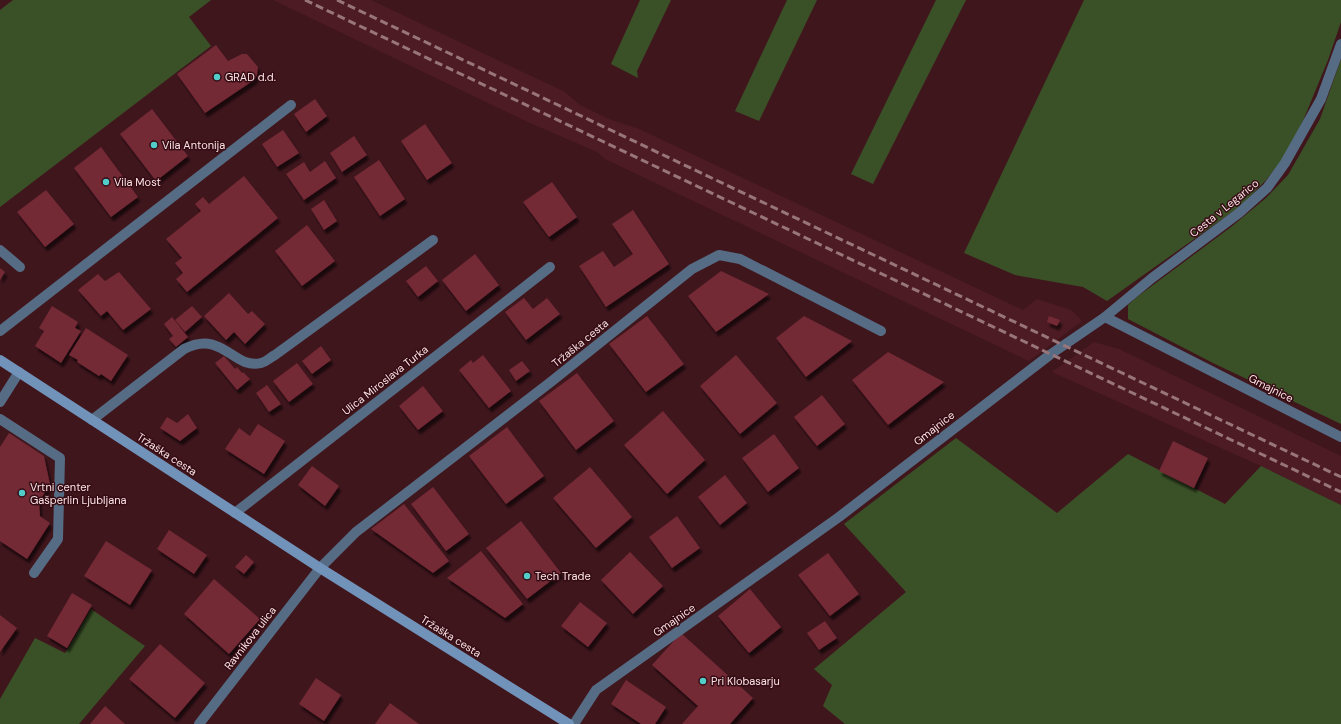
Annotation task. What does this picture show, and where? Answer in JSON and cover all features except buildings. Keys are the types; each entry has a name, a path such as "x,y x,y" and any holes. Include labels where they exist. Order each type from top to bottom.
{"main road":[{"name":"Tržaška cesta","path":"0,360 320,568 569,724"}],"street":[{"name":"Cesta v Legarico","path":"1106,317 1152,278 1239,213 1267,188 1285,163 1321,99 1341,44"},
{"path":"0,331 291,105"},
{"path":"92,420 184,349 196,343 213,344 246,362 261,363 275,355 433,240"},
{"path":"0,250 20,267"},
{"name":"Tržaška cesta","path":"320,568 356,532 552,381 692,269 719,255 740,259 881,331"},
{"name":"Ulica Miroslava Turka","path":"235,512 550,267"},
{"name":"Gmajnice","path":"574,724 596,690 839,517 1051,354 1106,317 1341,437"},
{"path":"0,402 19,372"},
{"path":"0,419 60,458 58,540 34,573"},
{"name":"Ravnikova ulica","path":"199,724 320,568"}],"shaded area":[{"path":"273,0 371,0 565,92 580,105 611,120 637,128 1023,310 1037,299 1071,310 1082,321 1029,361 605,159 597,152 530,123"},
{"path":"1094,342 1119,349 1341,456 1341,505 1261,466 1052,372"}],"green space":[{"path":"13,0 211,0 189,17 211,46 0,207 0,10"},
{"path":"640,0 671,0 637,71 638,78 611,64"},
{"path":"787,0 817,0 759,121 735,111"},
{"path":"936,0 966,0 873,184 851,174"},
{"path":"1084,0 1341,0 1341,22 1328,60 1300,128 1286,155 1266,180 1242,205 1107,301 1083,287 1015,275 964,253"},
{"path":"1341,59 1341,424 1213,363 1128,319 1128,305 1231,227 1266,198 1288,175 1320,119"},
{"path":"956,438 1057,513 1128,454 1225,504 1261,466 1341,505 1341,724 845,724 823,706 832,685 814,669 906,592 844,524"},
{"path":"91,609 145,646 79,724 0,724 0,699 35,638 65,653"}],"railway":[{"path":"305,0 1341,492"},
{"path":"337,0 1341,477"}],"place":[{"name":"GRAD d.d.","path":"217,77"},
{"name":"Vila Antonija","path":"154,145"},
{"name":"Vila Most","path":"106,182"},
{"name":"Vrtni center Gašperlin Ljubljana","path":"22,493"},
{"name":"Tech Trade","path":"527,576"},
{"name":"Pri Klobasarju","path":"703,681"}]}
